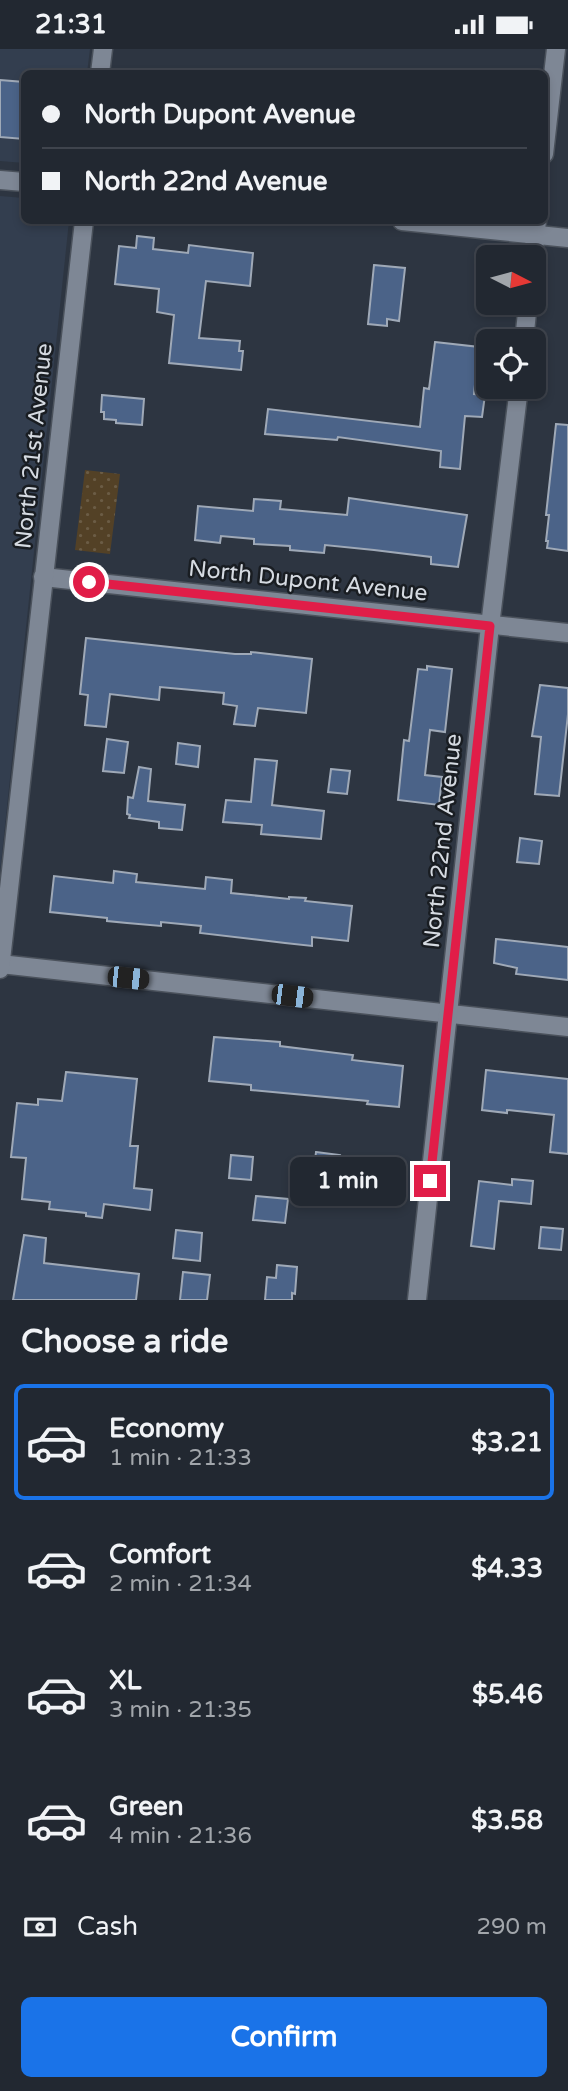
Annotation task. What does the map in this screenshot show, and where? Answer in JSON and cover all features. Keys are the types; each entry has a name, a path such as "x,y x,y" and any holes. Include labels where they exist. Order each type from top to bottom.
{"street":[{"path":"100,70 103,49"},
{"path":"548,119 556,49"},
{"path":"0,180 21,182"},
{"name":"North 21st Avenue","path":"0,965 84,224"},
{"path":"469,224 536,227 568,237"},
{"path":"534,245 536,227"},
{"name":"North 22nd Avenue","path":"417,1300 490,626 518,399"},
{"name":"North Dupont Avenue","path":"43,577 568,633"},
{"path":"0,965 568,1027"}],"shaded area":[{"path":"0,49 90,49 87,70 21,70 21,163 0,161"},
{"path":"0,196 21,198 21,224 69,224 0,873"},
{"path":"85,470 120,474 110,554 75,550"}],"building":[{"path":"0,80 21,82 21,139 0,137"},
{"path":"137,236 154,238 153,249 188,253 189,245 253,253 250,286 206,281 199,338 240,341 239,351 243,351 241,370 169,363 174,315 157,312 159,289 115,284 119,246 136,248"},
{"path":"374,265 405,268 399,321 387,319 387,326 368,324"},
{"path":"435,342 476,347 474,394 476,399 484,399 482,417 465,416 460,469 440,467 441,451 338,437 337,440 265,434 268,409 420,427 424,388 429,389"},
{"path":"102,395 144,399 142,425 104,419 104,412 101,412"},
{"path":"556,424 568,425 568,551 547,548 546,541 549,515 546,515"},
{"path":"349,498 467,515 458,567 431,564 431,557 374,550 325,545 324,553 290,550 290,546 254,544 254,539 221,536 220,543 195,540 198,506 253,511 254,499 281,501 280,509 347,515"},
{"path":"86,638 235,654 251,652 312,659 306,713 258,708 255,726 234,724 237,706 223,704 224,693 160,687 159,700 110,694 106,727 85,725 88,695 80,694"},
{"path":"427,666 452,669 445,732 430,730 425,775 442,777 439,805 398,800 404,740 409,741 418,669 427,670"},
{"path":"540,685 568,688 568,714 559,796 535,794 541,737 532,736"},
{"path":"107,739 128,742 124,773 103,771"},
{"path":"178,743 200,746 198,767 176,764"},
{"path":"255,759 277,761 272,805 324,811 321,839 261,834 262,825 223,822 226,800 251,802"},
{"path":"139,767 151,769 148,801 185,805 182,830 159,828 159,822 129,818 128,797 133,798"},
{"path":"331,769 350,771 347,794 328,792"},
{"path":"520,838 542,841 539,864 517,862"},
{"path":"114,871 137,874 136,882 205,889 206,877 232,880 231,893 289,899 306,898 305,901 352,906 348,941 312,937 312,946 200,933 201,926 161,922 161,926 127,923 107,921 107,918 50,912 54,876 113,883"},
{"path":"496,939 568,947 568,980 516,974 517,968 494,963"},
{"path":"214,1037 280,1042 280,1046 353,1055 352,1060 403,1066 399,1107 367,1104 368,1101 251,1090 251,1085 209,1081"},
{"path":"486,1070 568,1079 568,1154 550,1152 554,1115 482,1110"},
{"path":"66,1072 137,1079 130,1146 138,1146 134,1188 152,1190 150,1210 104,1204 102,1218 86,1216 86,1213 49,1209 50,1202 22,1199 26,1158 11,1157 17,1103 38,1105 38,1099 62,1101"},
{"path":"316,1152 340,1155 337,1179 313,1176"},
{"path":"231,1155 253,1157 251,1180 229,1178"},
{"path":"512,1179 533,1181 531,1204 499,1201 494,1249 471,1246 479,1181 512,1185"},
{"path":"256,1196 288,1199 285,1223 253,1220"},
{"path":"541,1227 563,1229 561,1250 539,1248"},
{"path":"176,1230 202,1233 200,1261 173,1258"},
{"path":"24,1235 46,1238 44,1263 139,1274 136,1300 13,1300"},
{"path":"277,1265 297,1267 292,1300 265,1300 267,1277 276,1278"},
{"path":"183,1272 210,1275 207,1300 180,1300"}],"route":[{"path":"89,582 490,626 430,1181"}]}
